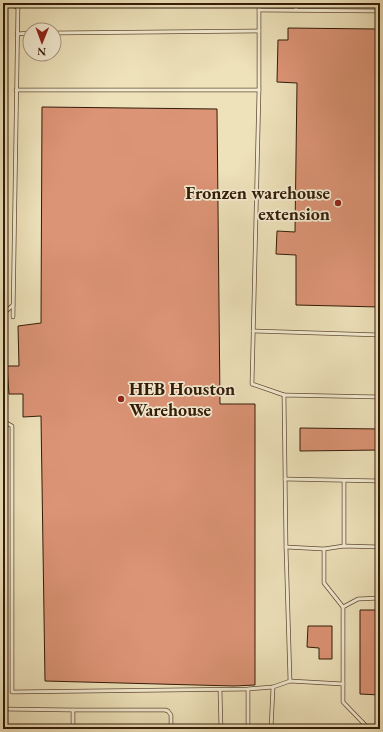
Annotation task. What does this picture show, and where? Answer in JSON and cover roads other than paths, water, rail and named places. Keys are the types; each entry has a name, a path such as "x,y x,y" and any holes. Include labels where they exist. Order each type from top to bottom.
{"lane":[{"path":"10,3 18,8"},
{"path":"12,317 18,3"},
{"path":"259,3 259,90 252,384 284,395 380,397"},
{"path":"296,3 296,10"},
{"path":"259,10 380,11"},
{"path":"62,33 259,31"},
{"path":"17,34 22,34"},
{"path":"16,90 259,90"},
{"path":"3,314 13,305"},
{"path":"253,331 380,334"},
{"path":"284,395 286,548 290,681"},
{"path":"3,421 12,426 12,692 248,689 273,687 290,681 343,684"},
{"path":"285,479 380,482"},
{"path":"344,481 344,546"},
{"path":"286,548 324,549 344,546 380,547"},
{"path":"324,549 324,583 343,607 343,702 369,729"},
{"path":"343,607 358,599 380,598"},
{"path":"271,729 273,687"},
{"path":"248,689 248,729"},
{"path":"220,690 221,729"},
{"path":"3,709 165,710 171,715 171,729"},
{"path":"73,710 73,729"}],"place":[{"name":"Fronzen warehouse extension","path":"338,203"},
{"name":"HEB Houston Warehouse","path":"121,399"}]}
